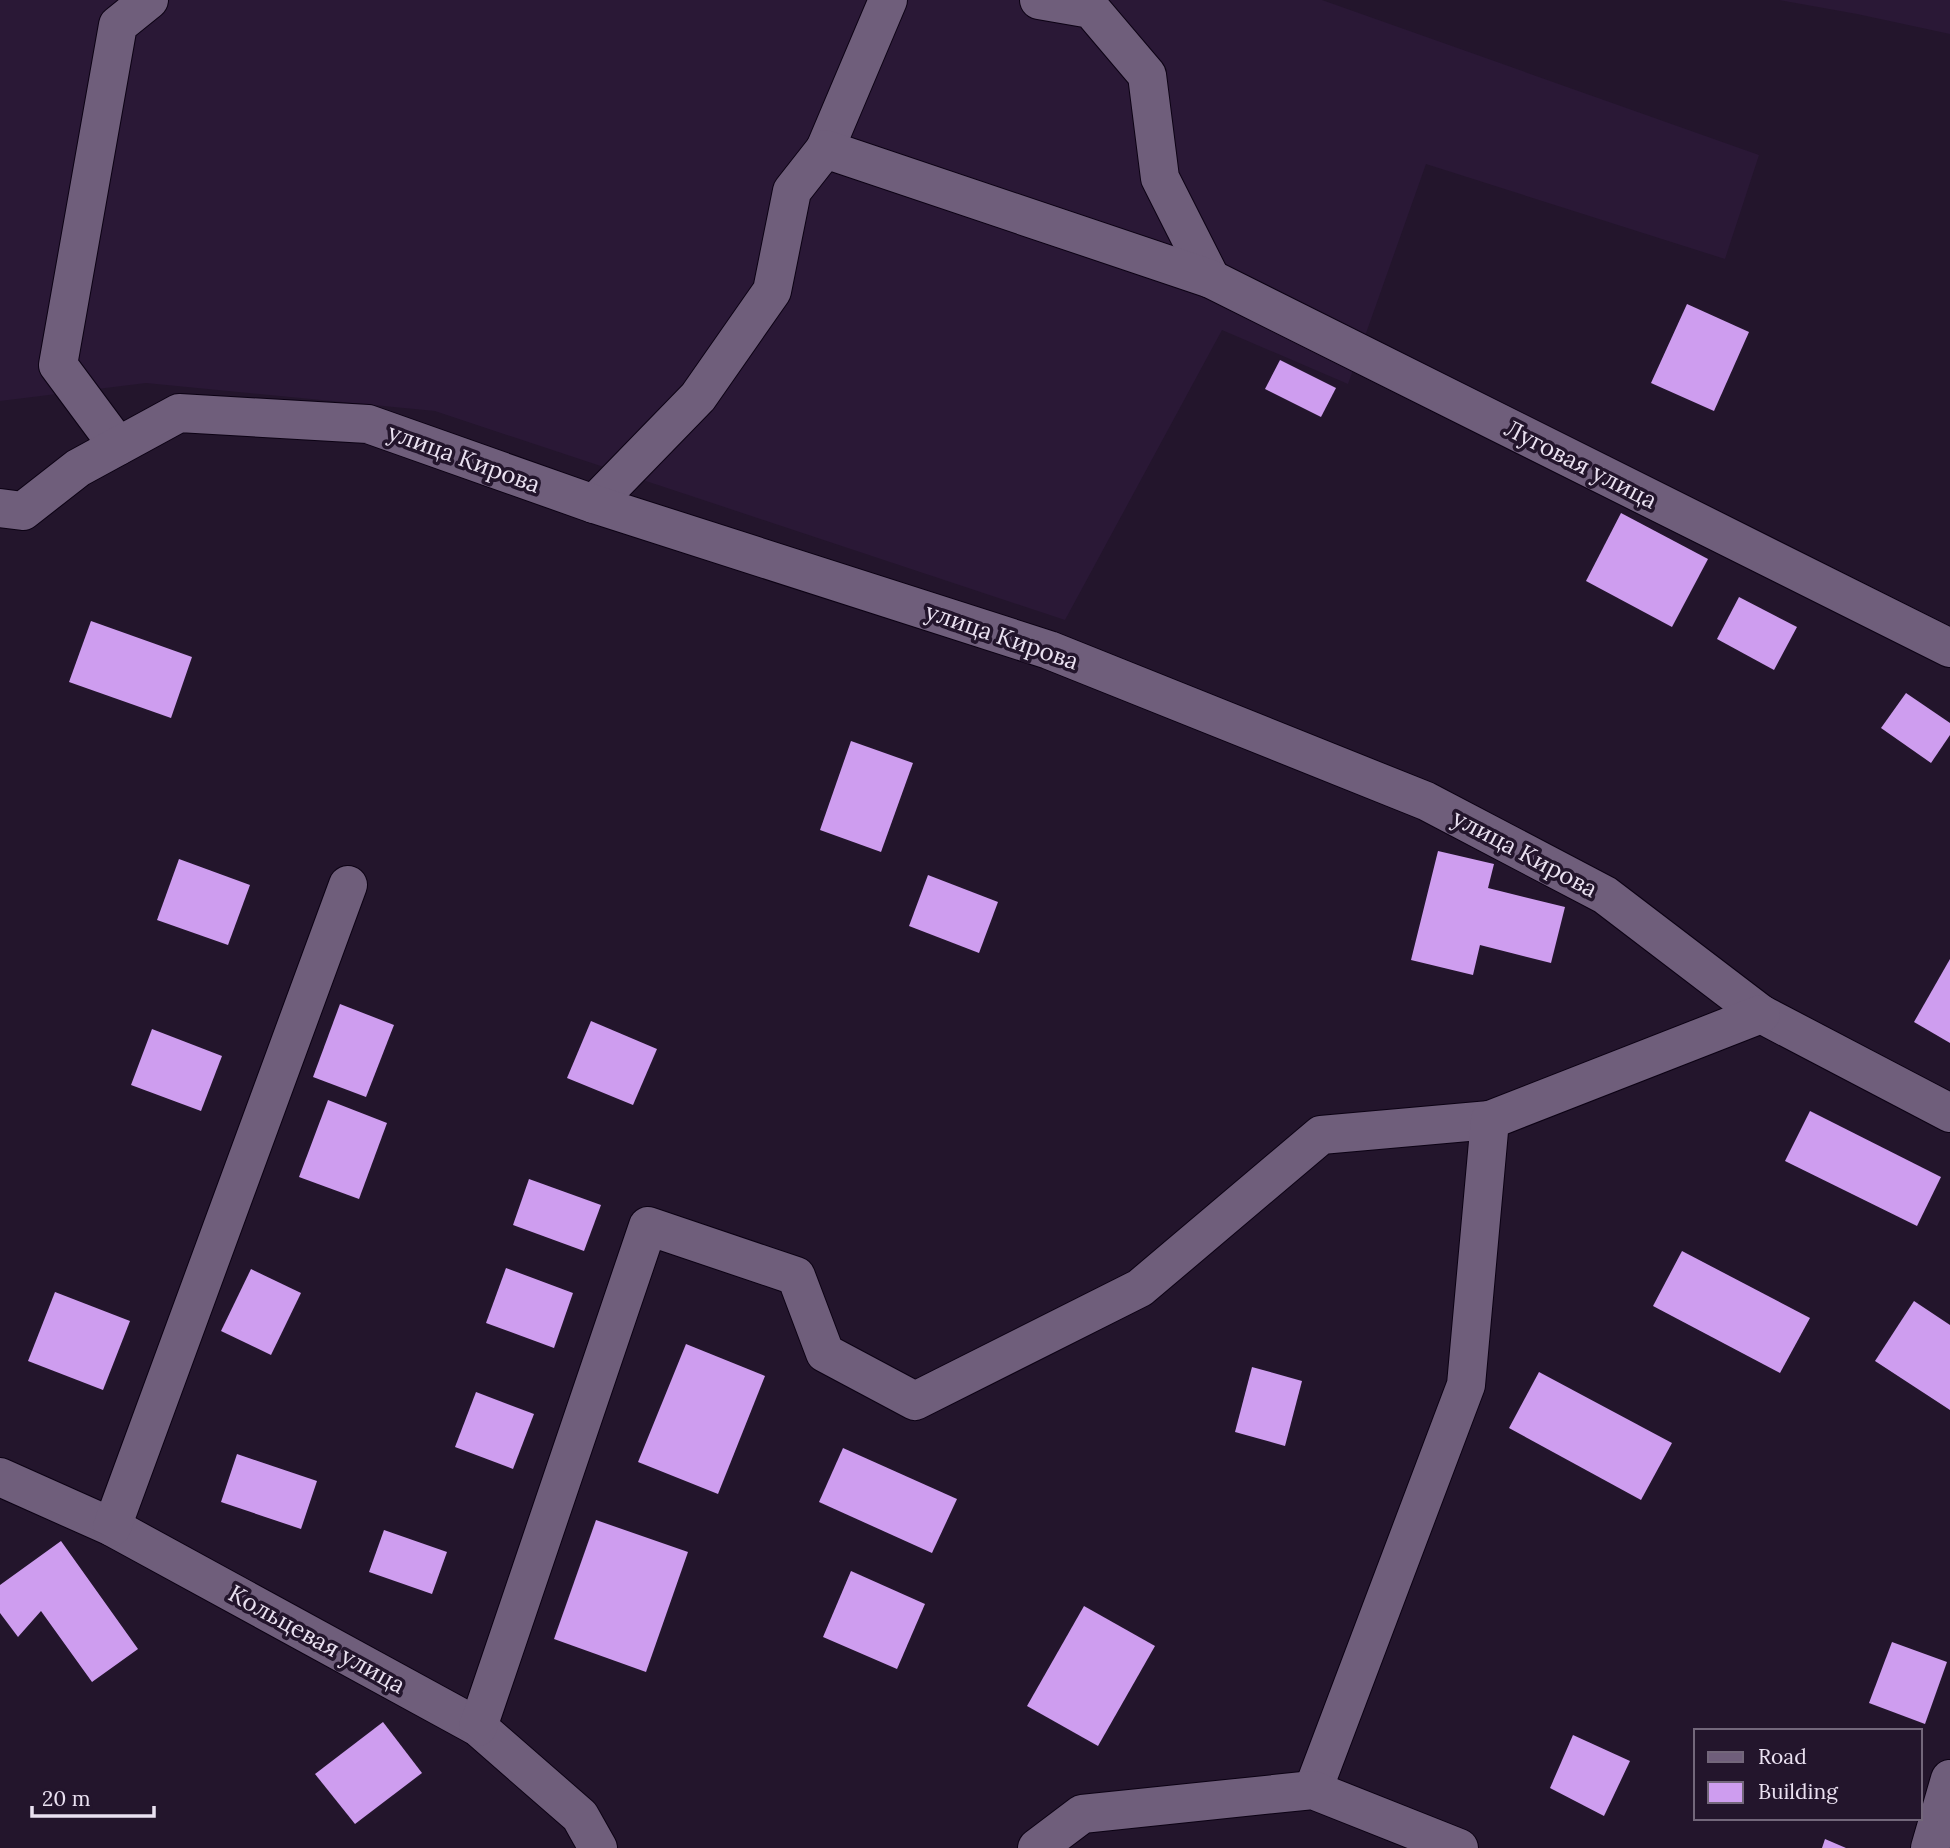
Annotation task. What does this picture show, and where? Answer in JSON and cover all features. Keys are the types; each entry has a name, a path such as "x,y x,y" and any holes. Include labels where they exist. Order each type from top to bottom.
{"street":[{"path":"118,446 58,365 118,25 149,0"},
{"path":"594,504 698,397 772,291 792,191 825,149 888,0"},
{"path":"1039,0 1091,9 1147,75 1160,178 1211,279"},
{"name":"Луговая улица","path":"825,149 1211,279 1950,648"},
{"name":"улица Кирова","path":"0,508 23,511 78,468 179,413 368,424 594,504 1049,650 1426,801 1605,895 1761,1014 1950,1113"},
{"path":"112,1527 348,885"},
{"path":"478,1727 648,1226 796,1276 825,1353 915,1401 1140,1288 1321,1135 1490,1120 1761,1014"},
{"path":"1313,1790 1466,1385 1490,1120"},
{"name":"Кольцевая улица","path":"0,1477 112,1527 478,1727 580,1815 598,1848"},
{"path":"1930,1848 1950,1779"},
{"path":"1037,1848 1082,1814 1313,1790 1459,1848"}],"shaded area":[{"path":"0,0 1322,0 1759,155 1725,259 1426,164 1348,384 1222,330 1065,620 435,411 146,383 0,401"},
{"path":"1779,0 1950,0 1950,34 1857,14"}],"building":[{"path":"1687,304 1749,332 1714,411 1651,383"},
{"path":"1280,360 1336,388 1321,417 1265,389"},
{"path":"1621,513 1708,559 1672,627 1586,581"},
{"path":"1739,597 1797,627 1774,670 1717,639"},
{"path":"91,621 192,657 171,718 69,682"},
{"path":"1906,693 1950,723 1950,735 1931,763 1881,728"},
{"path":"851,741 913,763 881,852 820,830"},
{"path":"1438,851 1494,864 1488,888 1565,907 1551,963 1480,945 1473,975 1411,960"},
{"path":"179,859 250,885 228,945 157,920"},
{"path":"928,875 998,902 979,953 909,926"},
{"path":"1950,959 1950,1043 1914,1022"},
{"path":"340,1004 394,1025 366,1097 313,1077"},
{"path":"591,1021 657,1049 633,1105 567,1078"},
{"path":"152,1029 222,1056 201,1111 131,1085"},
{"path":"328,1100 387,1123 359,1199 299,1177"},
{"path":"1810,1111 1941,1177 1917,1226 1785,1161"},
{"path":"529,1179 601,1205 584,1251 513,1225"},
{"path":"1682,1251 1810,1318 1780,1373 1653,1306"},
{"path":"506,1268 573,1293 554,1348 486,1323"},
{"path":"251,1269 301,1293 271,1355 221,1331"},
{"path":"55,1292 130,1321 103,1390 28,1361"},
{"path":"1914,1301 1950,1325 1950,1410 1875,1361"},
{"path":"686,1344 765,1376 718,1494 638,1462"},
{"path":"1252,1367 1302,1381 1285,1446 1235,1432"},
{"path":"1539,1372 1672,1443 1641,1500 1509,1428"},
{"path":"476,1392 534,1414 513,1469 455,1447"},
{"path":"843,1448 957,1499 932,1553 819,1502"},
{"path":"237,1454 317,1481 301,1529 221,1502"},
{"path":"596,1520 688,1552 646,1672 554,1639"},
{"path":"384,1530 447,1552 432,1594 369,1572"},
{"path":"61,1541 138,1649 92,1682 41,1611 18,1637 0,1613 0,1585"},
{"path":"851,1571 925,1604 897,1669 823,1637"},
{"path":"1084,1606 1155,1646 1098,1746 1027,1706"},
{"path":"1892,1642 1947,1662 1925,1724 1869,1703"},
{"path":"383,1722 422,1773 355,1824 315,1774"},
{"path":"1573,1735 1630,1761 1604,1816 1550,1788"},
{"path":"1825,1839 1846,1848 1822,1848"}]}
